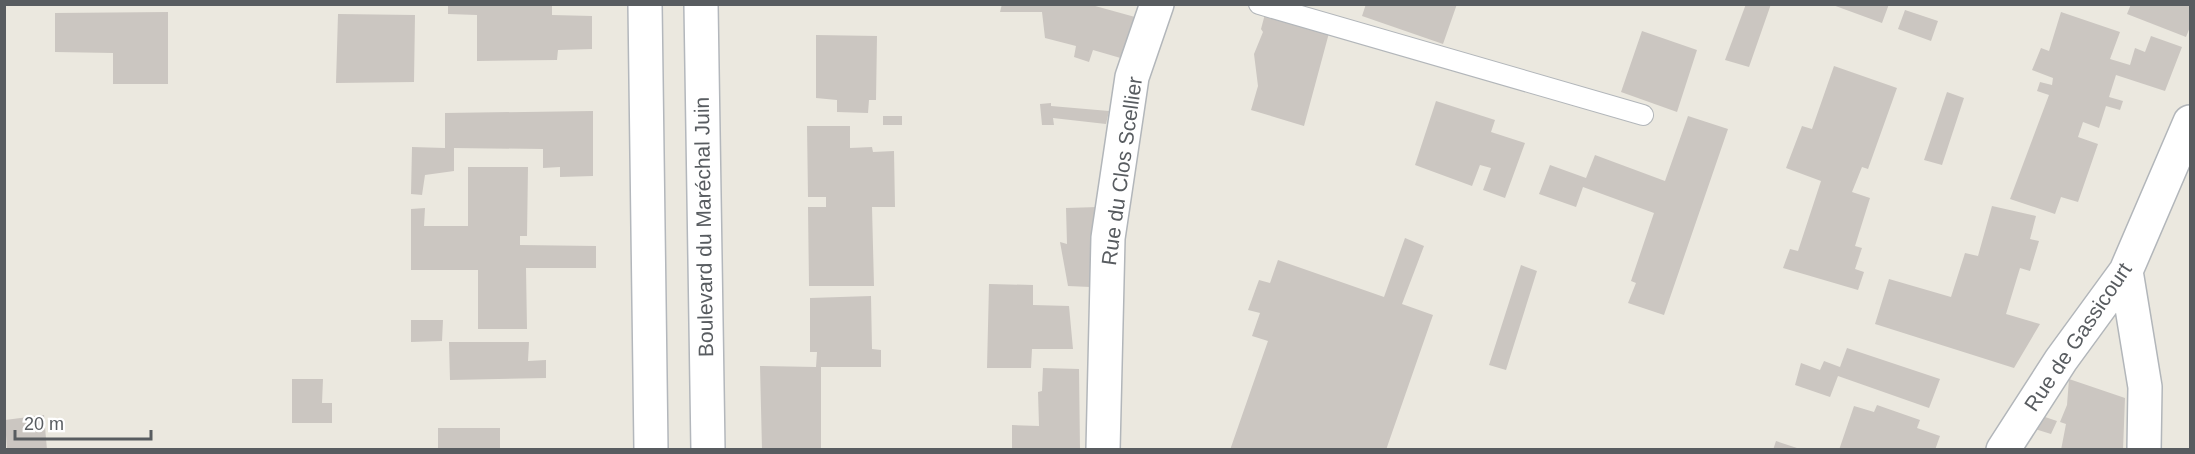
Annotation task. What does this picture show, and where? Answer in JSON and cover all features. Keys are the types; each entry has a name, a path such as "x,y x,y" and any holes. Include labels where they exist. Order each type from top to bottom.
{"street":[{"path":"645,4 651,450"},
{"name":"Boulevard du Maréchal Juin","path":"701,4 708,450"},
{"name":"Rue du Clos Scellier","path":"1103,450 1108,238 1132,77 1157,4"},
{"name":"Rue de Gassicourt","path":"2003,450 2061,360 2126,271 2190,122"},
{"path":"2126,271 2145,387 2144,450"}],"lane":[{"path":"1259,4 1643,115"}],"building":[{"path":"448,4 552,4 552,15 592,16 592,49 558,50 557,60 477,61 477,15 448,14"},
{"path":"1002,4 1088,4 1135,17 1124,59 1093,50 1089,62 1074,57 1076,46 1045,38 1042,12 1000,12"},
{"path":"1366,4 1457,4 1443,44 1362,16"},
{"path":"1746,4 1771,4 1749,67 1725,60"},
{"path":"1830,4 1889,4 1882,23"},
{"path":"2131,4 2190,4 2190,27 2186,37 2127,14"},
{"path":"1905,10 1938,21 1931,41 1898,29"},
{"path":"168,12 168,84 113,84 113,53 55,52 55,13"},
{"path":"2061,12 2120,32 2110,59 2130,65 2135,48 2145,52 2151,36 2182,47 2165,91 2116,75 2109,97 2123,101 2120,110 2106,106 2099,128 2083,122 2078,137 2098,144 2078,202 2061,197 2055,214 2010,199 2049,95 2037,91 2040,82 2052,85 2053,78 2032,70 2041,48 2049,51"},
{"path":"338,14 415,15 414,82 336,83"},
{"path":"1265,14 1329,33 1304,126 1251,110 1258,86 1254,54 1263,32 1261,29"},
{"path":"1642,31 1697,50 1677,112 1621,92"},
{"path":"816,35 877,36 876,100 869,100 868,113 837,112 837,100 816,98"},
{"path":"1834,66 1897,88 1868,169 1862,167 1852,192 1870,198 1855,246 1862,248 1855,269 1864,272 1858,290 1783,268 1790,249 1798,251 1821,181 1786,168 1802,126 1812,129"},
{"path":"1947,92 1964,98 1942,165 1924,160"},
{"path":"1436,101 1495,120 1491,132 1525,143 1505,198 1483,190 1491,168 1480,165 1472,186 1415,165"},
{"path":"1051,103 1051,106 1109,111 1106,124 1053,118 1054,125 1042,125 1040,104"},
{"path":"593,111 593,176 560,177 560,167 543,168 543,149 454,148 454,171 425,175 422,195 411,194 412,147 445,148 445,113"},
{"path":"883,116 902,116 902,125 883,125"},
{"path":"1688,116 1728,129 1664,315 1628,303 1636,283 1631,281 1654,213 1583,187 1576,207 1539,194 1550,165 1586,178 1595,155 1665,181"},
{"path":"807,126 850,126 850,148 872,147 873,152 894,151 895,207 872,207 874,286 809,286 808,207 826,207 826,197 808,197"},
{"path":"468,167 528,167 527,236 520,236 520,245 596,246 596,268 526,268 527,329 478,329 478,270 411,270 411,209 425,208 424,226 468,226"},
{"path":"1992,206 2036,216 2030,239 2039,241 2030,271 2020,268 2006,314 2040,324 2014,368 1875,324 1889,279 1951,297 1965,253 1978,256"},
{"path":"1098,207 1090,287 1068,286 1060,242 1067,244 1066,208"},
{"path":"1405,238 1424,246 1402,304 1433,315 1386,450 1230,450 1268,341 1252,336 1260,313 1248,310 1259,280 1270,283 1278,260 1384,297"},
{"path":"1521,265 1537,271 1506,370 1489,365"},
{"path":"989,284 1033,285 1033,305 1069,306 1073,349 1032,349 1031,368 987,368"},
{"path":"871,296 872,349 881,350 881,367 821,367 821,450 762,450 760,366 816,367 817,352 810,352 810,298"},
{"path":"411,320 443,320 442,341 411,342"},
{"path":"449,342 529,342 528,361 546,360 546,378 450,380"},
{"path":"1847,348 1940,379 1929,408 1838,376 1830,397 1795,385 1801,363 1820,370 1824,361 1840,367"},
{"path":"1043,368 1079,369 1080,450 1012,450 1012,425 1039,426 1038,392 1042,391"},
{"path":"292,379 323,379 322,403 332,403 332,423 292,423"},
{"path":"2069,379 2125,398 2123,450 2061,450 2066,424 2060,422 2067,405"},
{"path":"1877,405 1920,420 1917,428 1940,436 1935,450 1839,450 1854,406 1874,412"},
{"path":"44,415 47,450 7,450 5,420"},
{"path":"2042,416 2057,421 2051,434 2035,429"},
{"path":"438,428 500,428 500,450 438,450"},
{"path":"1776,441 1800,449 1800,450 1773,450"}]}
